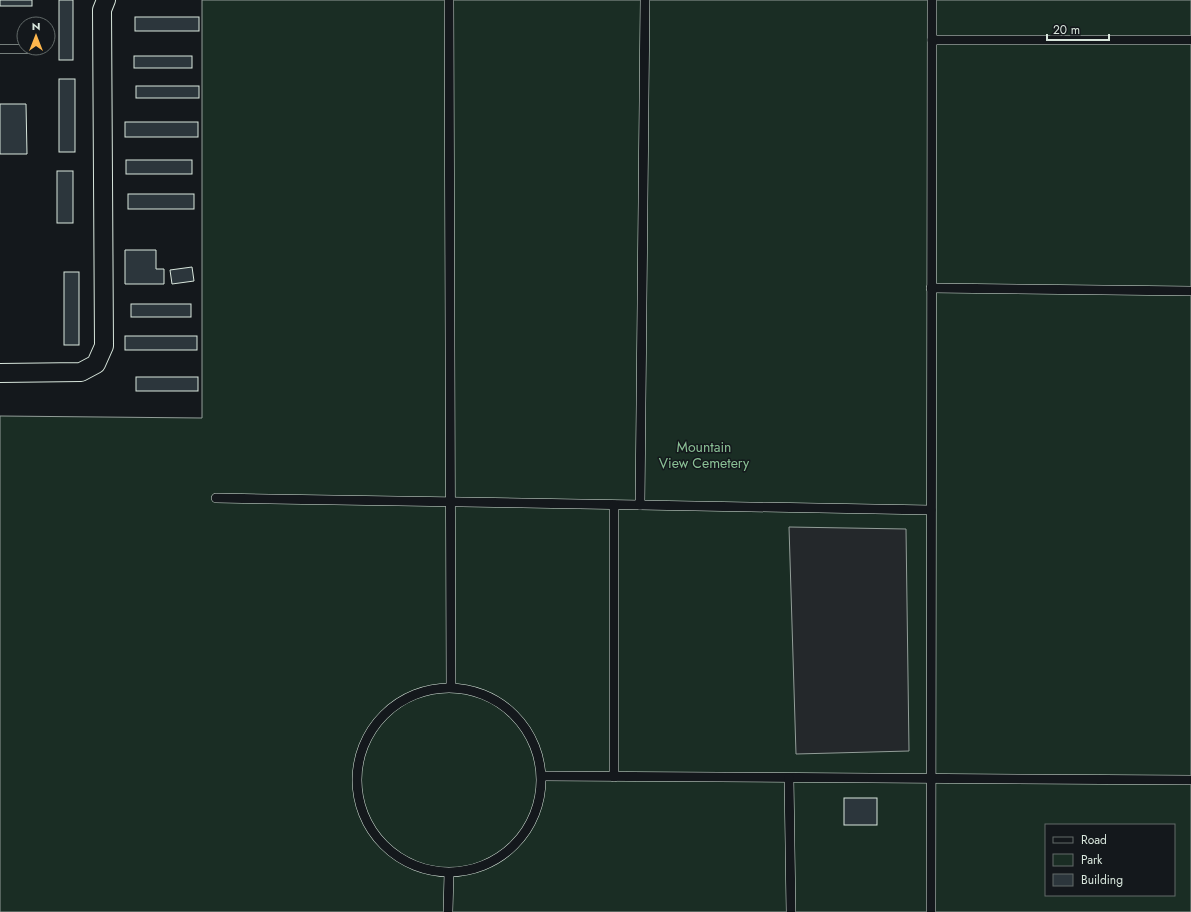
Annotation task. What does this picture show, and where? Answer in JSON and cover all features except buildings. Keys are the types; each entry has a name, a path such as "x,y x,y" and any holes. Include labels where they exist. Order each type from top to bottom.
{"street":[{"path":"0,373 81,372 96,364 104,346 102,10 106,0"}],"lane":[{"path":"449,0 451,687"},
{"path":"640,505 645,0"},
{"path":"930,912 932,0"},
{"path":"932,40 1191,40"},
{"path":"0,49 16,49"},
{"path":"931,288 1191,291"},
{"path":"216,498 931,510"},
{"path":"614,505 614,777"},
{"path":"451,687 467,689 496,700 520,720 536,746 542,776 539,806 526,833 505,855 478,868 449,873 418,868 391,853 370,830 358,802 356,771 364,741 382,716 406,697 451,687"},
{"path":"542,776 1191,780"},
{"path":"789,778 791,912"},
{"path":"448,912 449,873"}],"green space":[{"name":"Mountain View Cemetery","path":"202,0 1191,0 1191,912 0,912 0,416 202,418"}],"shaded area":[{"path":"789,527 906,529 909,751 796,754"}]}
